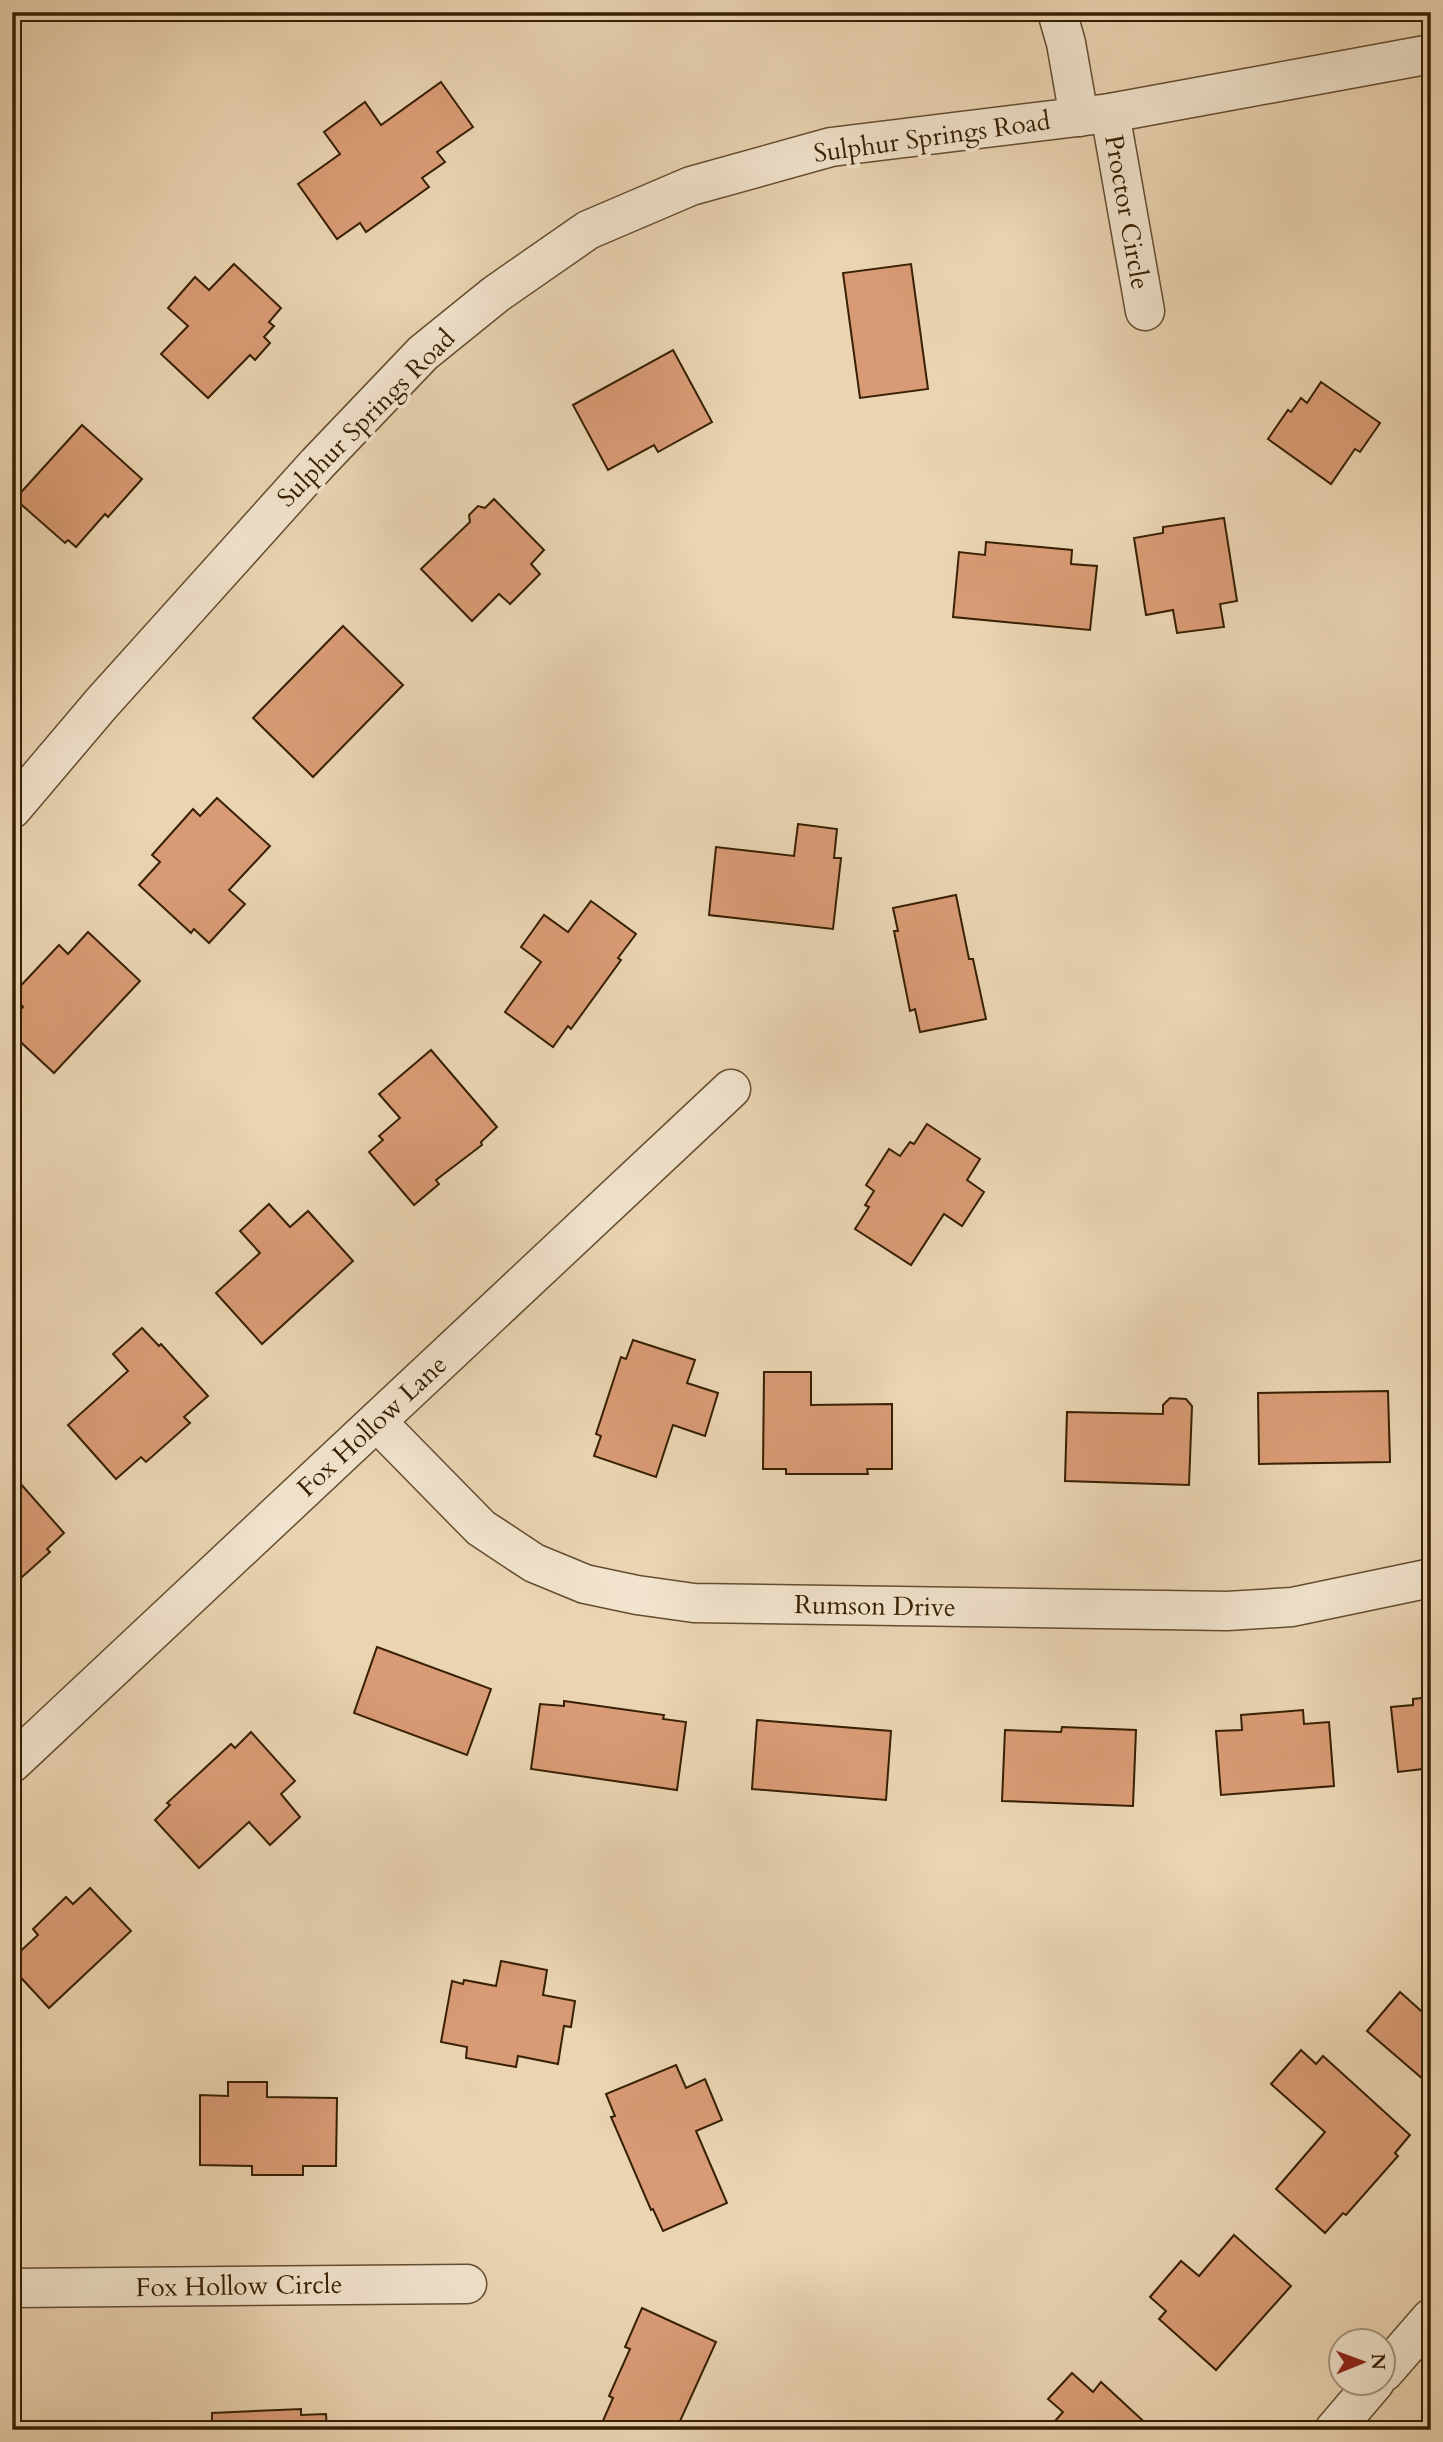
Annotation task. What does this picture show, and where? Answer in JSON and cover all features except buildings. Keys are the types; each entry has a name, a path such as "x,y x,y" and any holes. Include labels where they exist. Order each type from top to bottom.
{"street":[{"name":"Proctor Circle","path":"1057,12 1094,115 1145,311"},
{"name":"Sulphur Springs Road","path":"12,809 101,704 308,474 424,353 496,294 588,230 691,186 831,147 1094,115 1431,54"},
{"name":"Fox Hollow Lane","path":"12,1763 731,1089"},
{"name":"Rumson Drive","path":"377,1422 481,1528 534,1563 585,1584 637,1595 694,1603 1227,1611 1292,1606 1431,1578"},
{"name":"Fox Hollow Circle","path":"12,2288 467,2284"},
{"path":"1398,2356 1431,2318"},
{"path":"1334,2430 1363,2396"}]}
